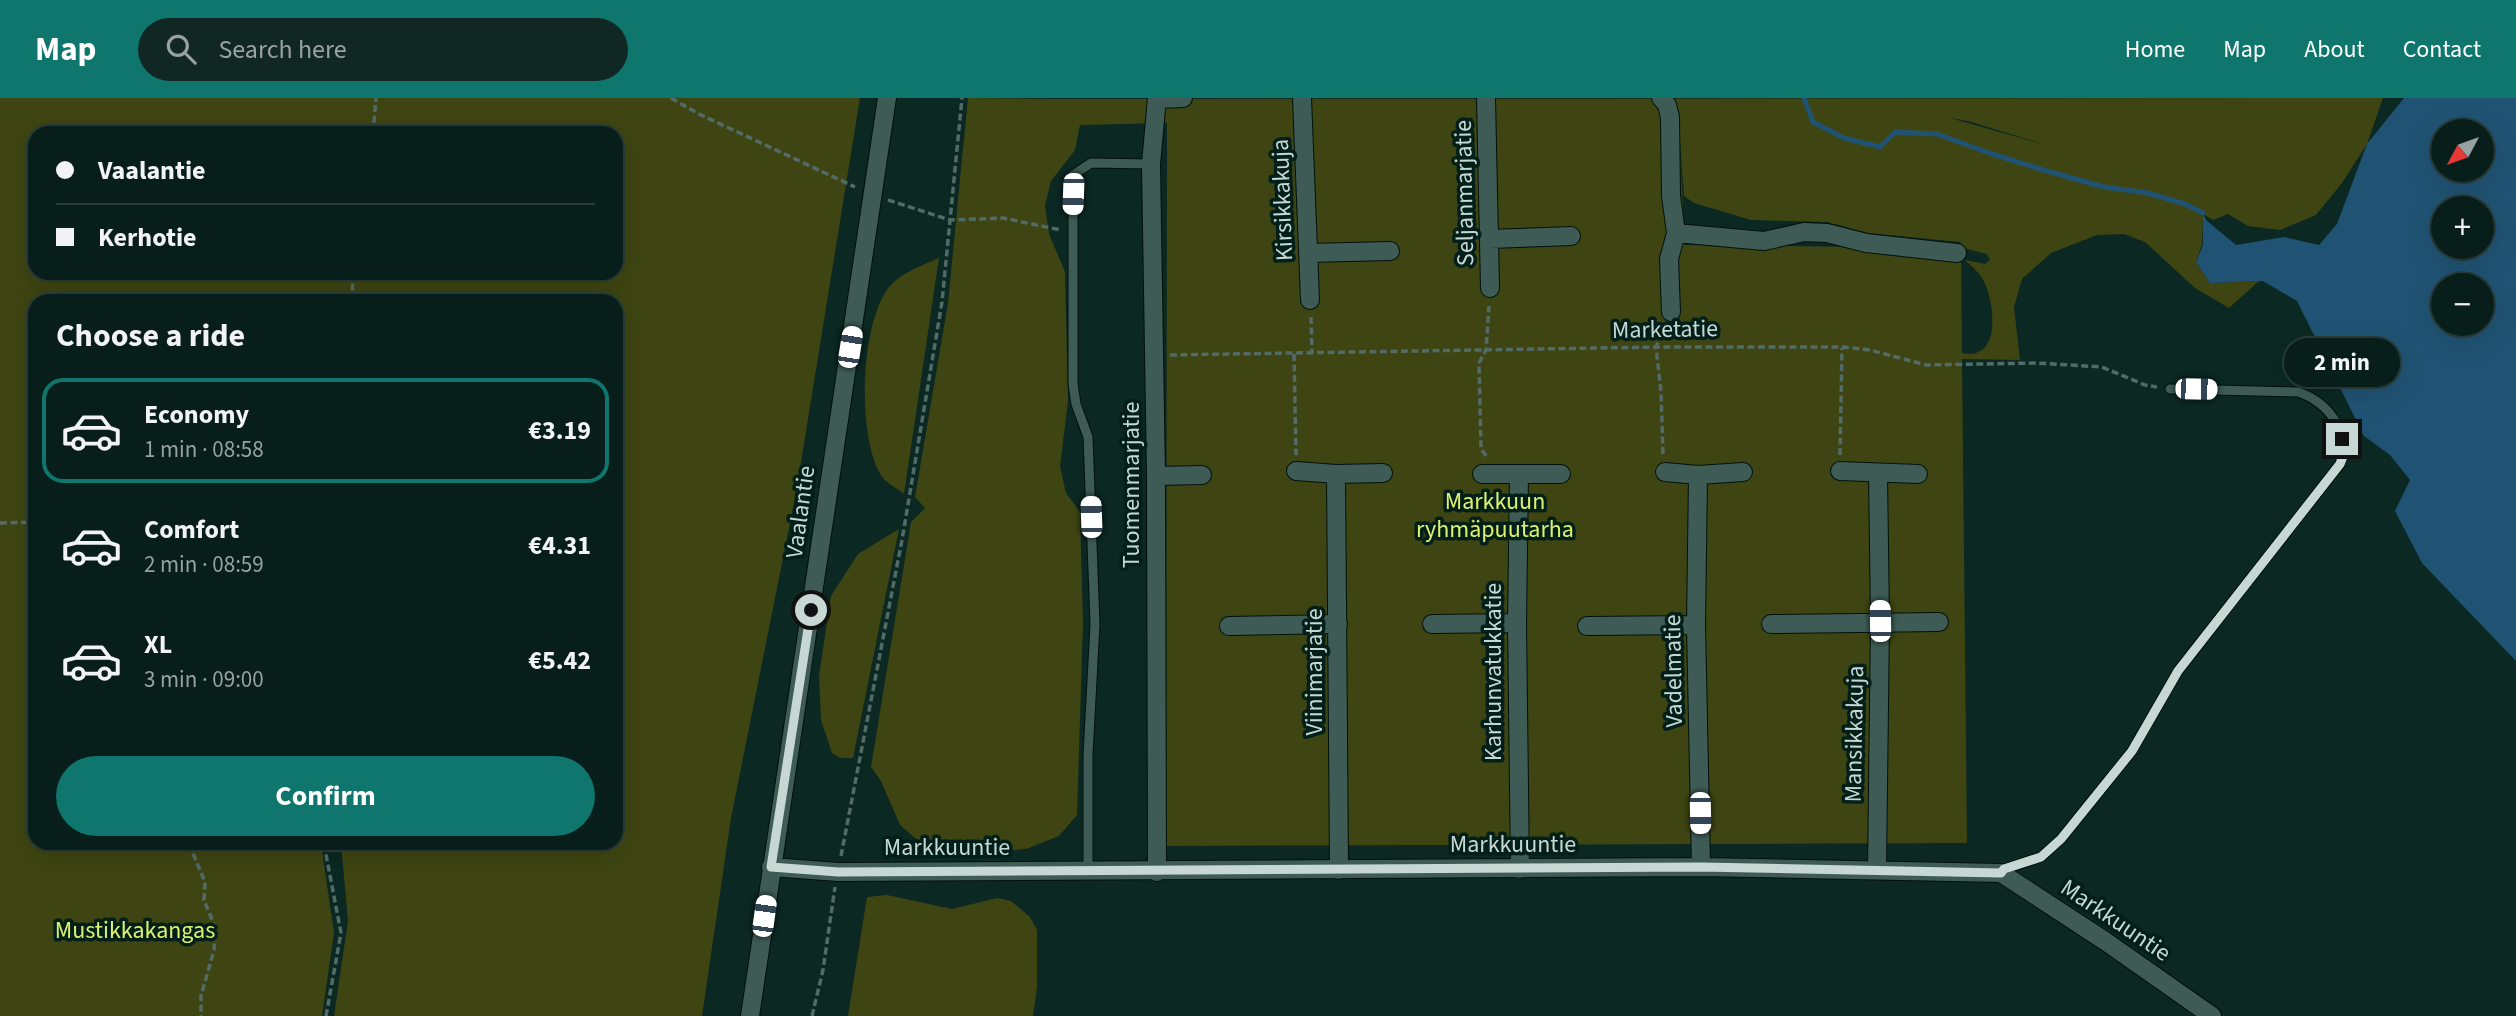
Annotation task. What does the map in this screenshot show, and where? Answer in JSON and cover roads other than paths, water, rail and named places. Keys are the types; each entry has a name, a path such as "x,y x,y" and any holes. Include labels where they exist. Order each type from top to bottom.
{"street":[{"name":"Vaalantie","path":"750,1016 887,98"},
{"path":"1157,98 1183,98"},
{"name":"Tuomenmarjatie","path":"1157,98 1151,164 1156,476 1157,872"},
{"name":"Kirsikkakuja","path":"1303,98 1310,300"},
{"name":"Seljanmarjatie","path":"1486,98 1490,288"},
{"path":"1661,98 1667,105 1670,117 1671,196 1676,233 1670,259 1671,312"},
{"path":"1676,233 1764,241 1804,232 1826,233 1866,243 1956,253"},
{"path":"1489,239 1571,236"},
{"path":"1309,253 1390,251"},
{"path":"1296,471 1336,474 1383,472"},
{"path":"1840,471 1918,474"},
{"path":"1665,472 1698,475 1743,472"},
{"name":"Mansikkakuja","path":"1877,870 1880,621 1878,472"},
{"name":"Viinimarjatie","path":"1336,474 1339,870"},
{"path":"1490,474 1561,474"},
{"path":"1156,476 1202,475"},
{"name":"Karhunvatukkatie","path":"1519,475 1517,623 1520,869"},
{"name":"Vadelmatie","path":"1698,475 1696,625 1701,867"},
{"path":"1770,624 1939,622"},
{"path":"1432,624 1517,623"},
{"path":"1228,626 1338,624"},
{"path":"1587,626 1696,625"},
{"name":"Markkuuntie","path":"771,867 838,872 1701,867 2001,873 2212,1016"}],"lane":[{"path":"1088,872 1088,755 1094,611 1088,437 1076,404 1073,384 1073,175 1091,163 1151,164"},
{"path":"2001,873 2004,869 2041,857 2061,839 2132,751 2178,671 2340,464 2344,454 2337,423 2324,406 2309,396 2298,392 2170,389"}],"water":[{"path":"2404,98 2516,98 2516,661 2422,563 2395,511 2410,480 2390,455 2364,436 2297,301 2263,281 2210,283 2196,262 2203,245 2203,213 2206,220 2236,245 2284,237 2319,245 2337,224 2367,144"}],"waterway":[{"path":"1804,98 1813,122 1844,138 1880,147 1895,132 1937,134 2040,169 2104,187 2148,193 2185,204 2203,213"}],"park label":[{"name":"Markkuun ryhmäpuutarha","path":"1495,515"},
{"name":"Mustikkakangas","path":"135,930"}]}
